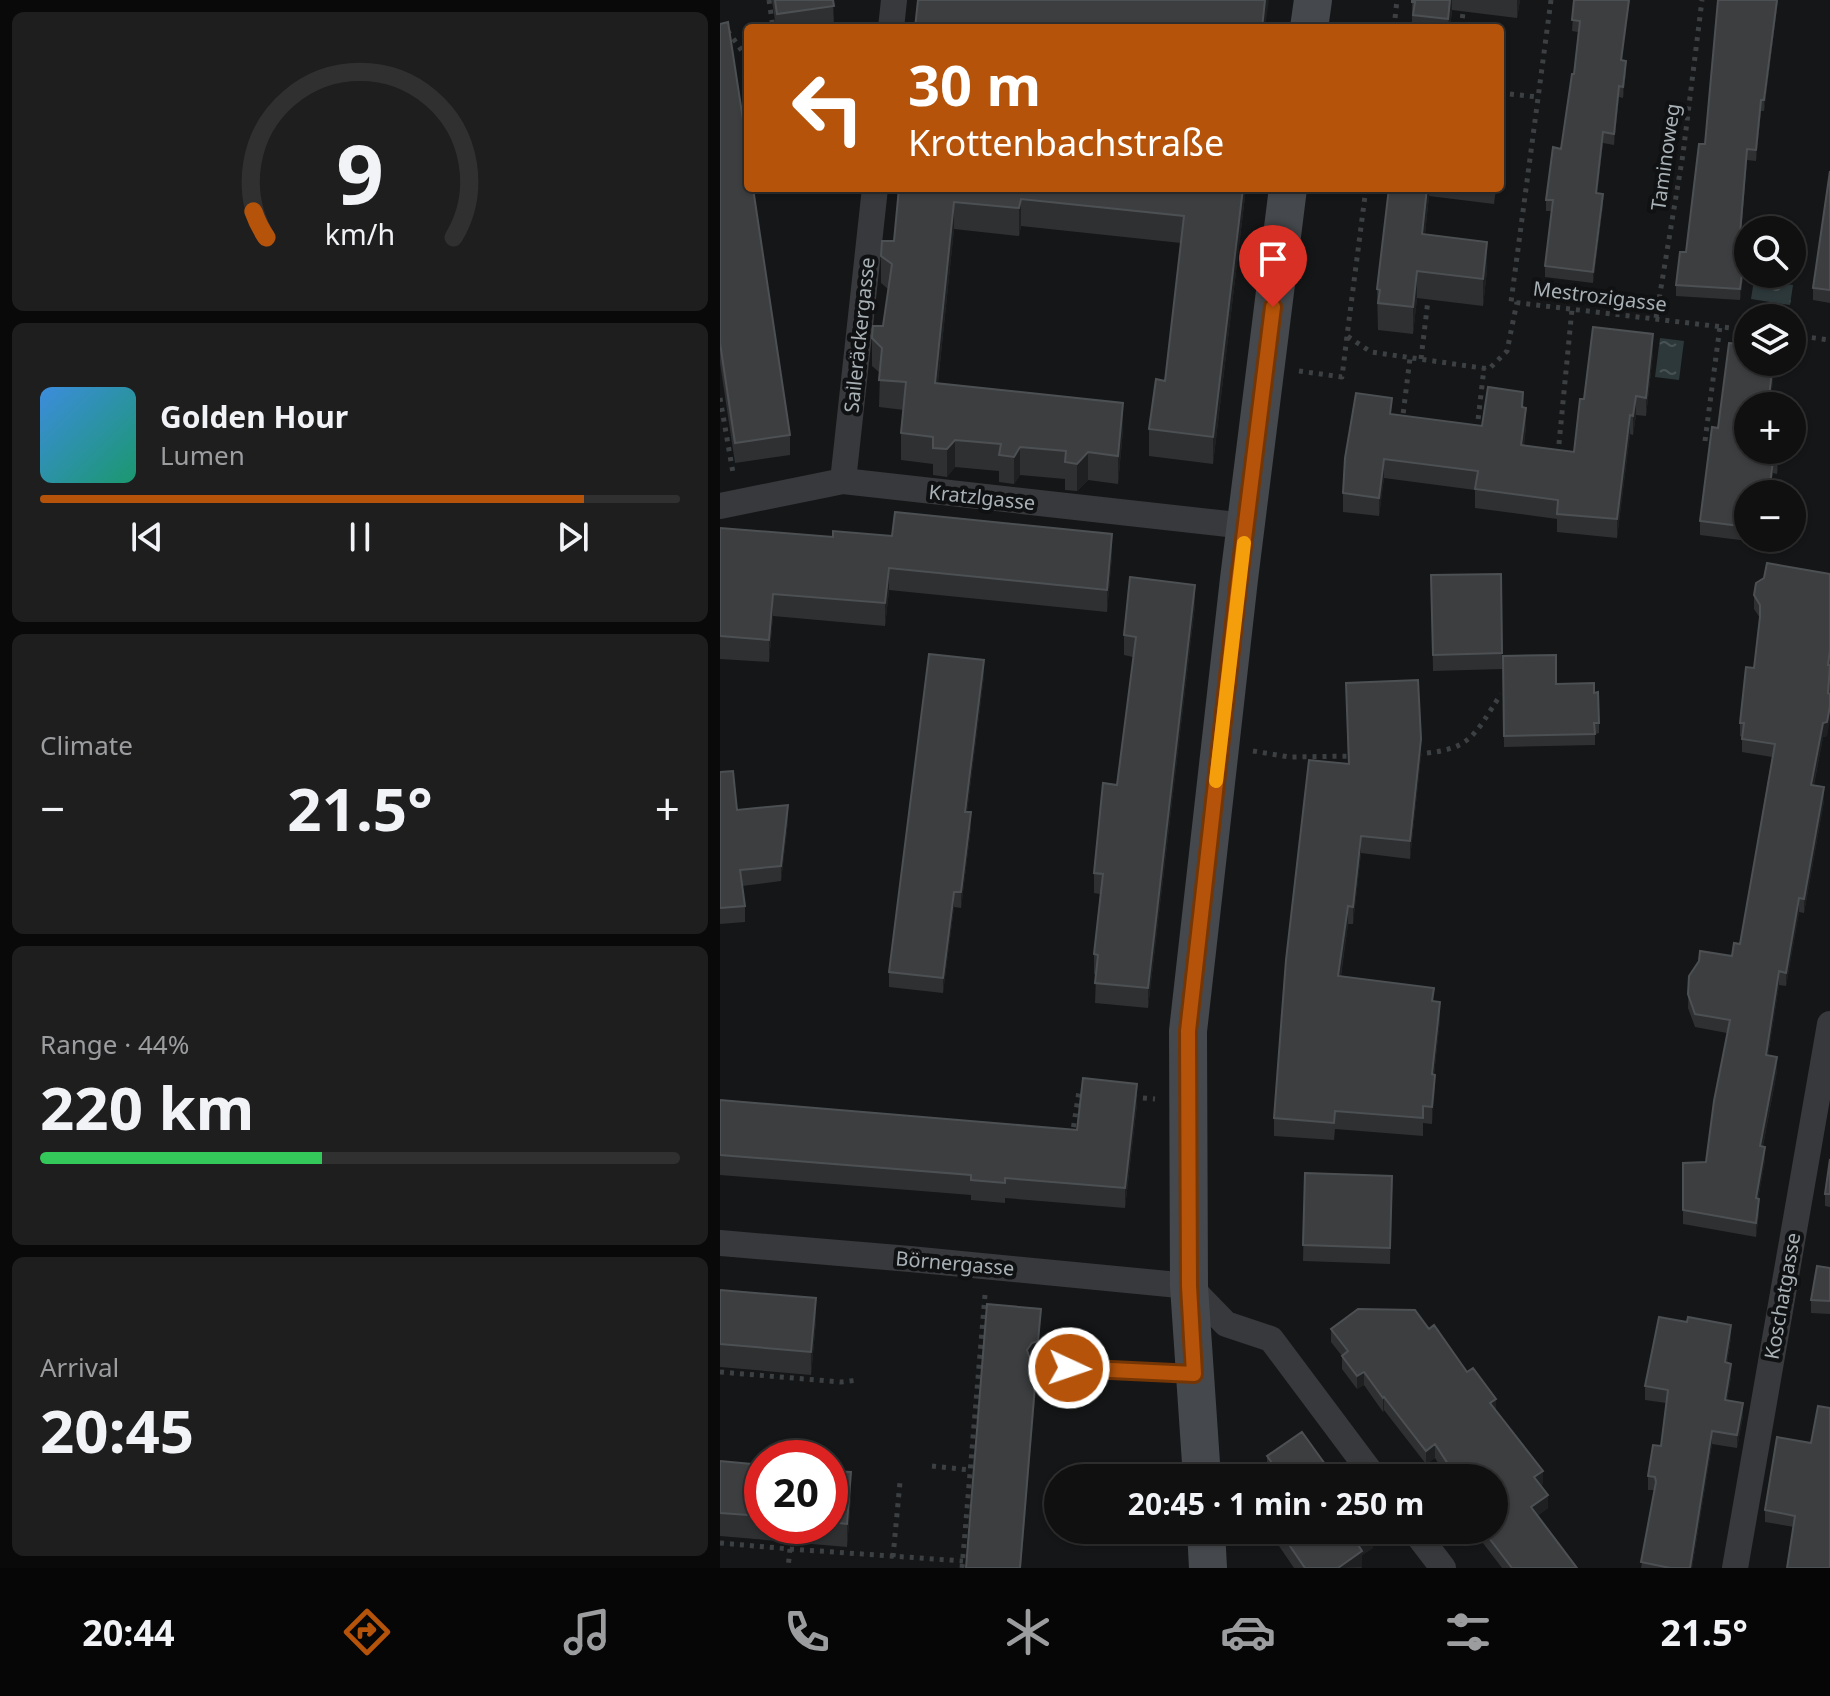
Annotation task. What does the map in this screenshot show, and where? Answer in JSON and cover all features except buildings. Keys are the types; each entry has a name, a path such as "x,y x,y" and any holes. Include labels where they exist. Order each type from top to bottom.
{"main road":[{"path":"1310,24 1313,0"},
{"path":"1201,1464 1189,1286 1188,1031 1288,192"},
{"path":"1207,1544 1208,1568"}],"street":[{"path":"891,24 894,0"},
{"name":"Saileräckergasse","path":"843,481 875,192"},
{"name":"Kratzlgasse","path":"730,504 843,481 1246,526"},
{"name":"Koschatgasse","path":"1735,1568 1830,1024"},
{"name":"Börnergasse","path":"720,1243 1189,1286"},
{"path":"1189,1286 1226,1324 1271,1339 1365,1464"},
{"path":"1425,1544 1443,1568"}],"lane":[{"path":"1037,1367 1194,1374"}],"path":[{"path":"769,0 772,24"},
{"path":"1394,24 1397,0"},
{"name":"Mestrozigasse","path":"1551,0 1511,302 1734,328"},
{"name":"Taminoweg","path":"1656,318 1683,154 1702,0"},
{"path":"1462,24 1463,13"},
{"path":"720,27 724,26 744,54"},
{"path":"1504,93 1538,97"},
{"path":"1333,375 1342,377 1365,192"},
{"path":"1421,359 1428,300"},
{"path":"1347,336 1371,352 1489,369 1507,351 1517,302"},
{"path":"1557,463 1572,309"},
{"path":"1705,441 1720,326"},
{"path":"1806,337 1830,340"},
{"path":"1401,436 1410,358"},
{"path":"1476,442 1484,368"},
{"path":"720,398 728,453 730,504"},
{"path":"1413,754 1455,748 1466,743 1501,694"},
{"path":"1220,745 1289,757 1361,756"},
{"path":"1071,1144 1079,1091 1093,1093"},
{"path":"1121,1096 1187,1102"},
{"path":"720,1543 963,1565 988,1266"},
{"path":"720,1372 841,1382 859,1380"},
{"path":"932,1466 970,1470"},
{"path":"893,1557 900,1482"},
{"path":"788,1568 790,1549"}],"water":[{"path":"1753,288 1793,288 1790,304 1751,299"},
{"path":"1660,338 1684,341 1679,380 1655,377"}],"slow traffic":[{"path":"1216,781 1244,543"}],"route":[{"path":"1069,1368 1194,1374 1189,1286 1188,1031 1273,307"}]}
